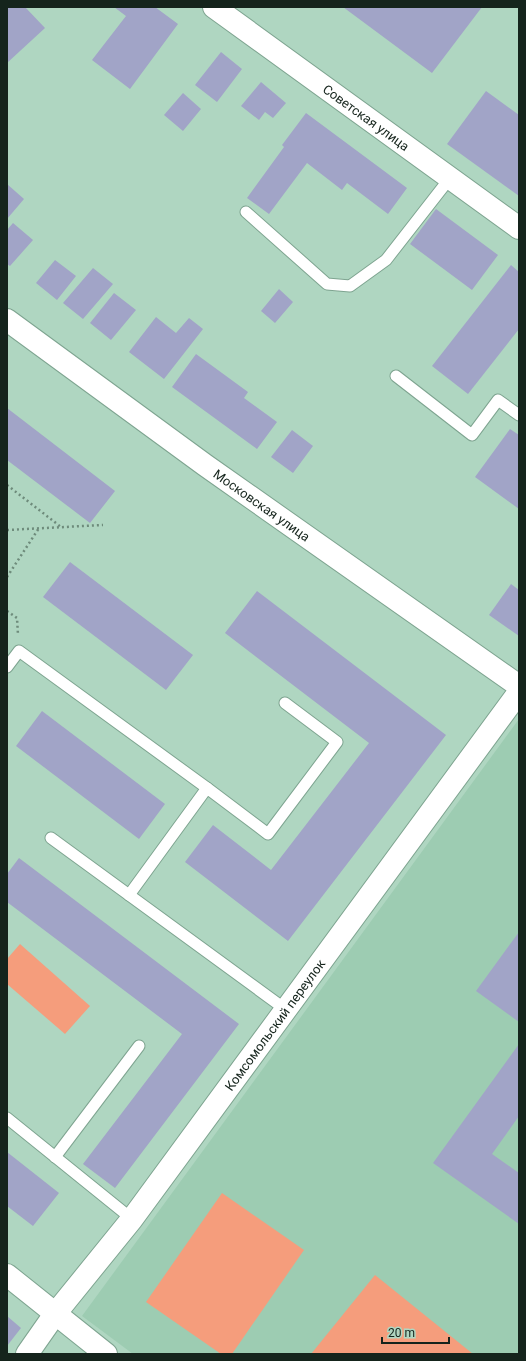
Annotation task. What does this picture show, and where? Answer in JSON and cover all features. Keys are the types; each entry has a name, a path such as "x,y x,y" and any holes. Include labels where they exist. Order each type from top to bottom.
{"street":[{"name":"Советская улица","path":"219,8 519,228"},
{"name":"Московская улица","path":"7,320 205,465 519,686"},
{"name":"Комсомольский переулок","path":"27,1354 55,1314 132,1218 519,692"},
{"path":"7,1275 106,1354"}],"lane":[{"path":"246,212 327,284 350,286 386,260 450,178"},
{"path":"396,376 472,434 498,400 519,415"},
{"path":"7,667 19,651 268,834 337,742 285,702"},
{"path":"129,895 207,788"},
{"path":"51,838 285,1009"},
{"path":"55,1156 139,1046"},
{"path":"7,1118 132,1218"}],"path":[{"path":"7,485 61,527"},
{"path":"7,530 103,525"},
{"path":"7,577 40,528"},
{"path":"7,611 17,618 19,651"}],"shaded area":[{"path":"519,719 519,1354 133,1354 82,1316"},
{"path":"20,944 90,1006 65,1034 7,984 7,959"},
{"path":"222,1193 304,1250 232,1354 221,1354 146,1302"},
{"path":"375,1275 473,1354 311,1354"}],"building":[{"path":"7,7 25,7 45,28 7,63"},
{"path":"114,7 155,7 178,24 130,89 92,60 126,16"},
{"path":"343,7 482,7 432,73"},
{"path":"221,52 242,69 217,102 195,85"},
{"path":"261,82 286,103 273,118 265,112 259,120 241,106"},
{"path":"486,91 519,115 519,196 447,144"},
{"path":"183,93 201,109 183,131 164,115"},
{"path":"306,113 407,188 388,214 347,183 342,190 307,163 269,214 247,198 284,147 282,145"},
{"path":"7,184 24,199 7,219"},
{"path":"436,209 498,255 472,290 410,244"},
{"path":"13,223 33,240 10,266 7,264 7,230"},
{"path":"55,260 76,276 57,300 36,283"},
{"path":"511,265 519,272 519,329 468,394 432,366"},
{"path":"93,268 113,284 83,319 63,303"},
{"path":"279,289 293,302 275,323 261,311"},
{"path":"114,293 136,310 111,340 90,323"},
{"path":"156,317 176,333 189,318 203,329 164,379 129,352"},
{"path":"196,354 248,392 244,398 277,422 257,449 172,387"},
{"path":"7,408 115,491 90,523 7,460"},
{"path":"510,429 519,435 519,509 475,477"},
{"path":"292,430 313,446 293,473 271,457"},
{"path":"70,562 193,655 166,690 43,597"},
{"path":"511,584 519,590 519,636 489,615"},
{"path":"257,591 446,735 288,941 185,862 213,825 271,870 369,743 225,633"},
{"path":"42,711 165,804 139,839 16,746"},
{"path":"19,858 239,1024 115,1188 83,1164 182,1034 7,902 7,874"},
{"path":"519,932 519,1022 476,991"},
{"path":"519,1044 519,1116 492,1154 519,1173 519,1224 433,1163"},
{"path":"7,1152 59,1193 33,1226 7,1206"},
{"path":"7,1316 21,1328 7,1346"}]}
